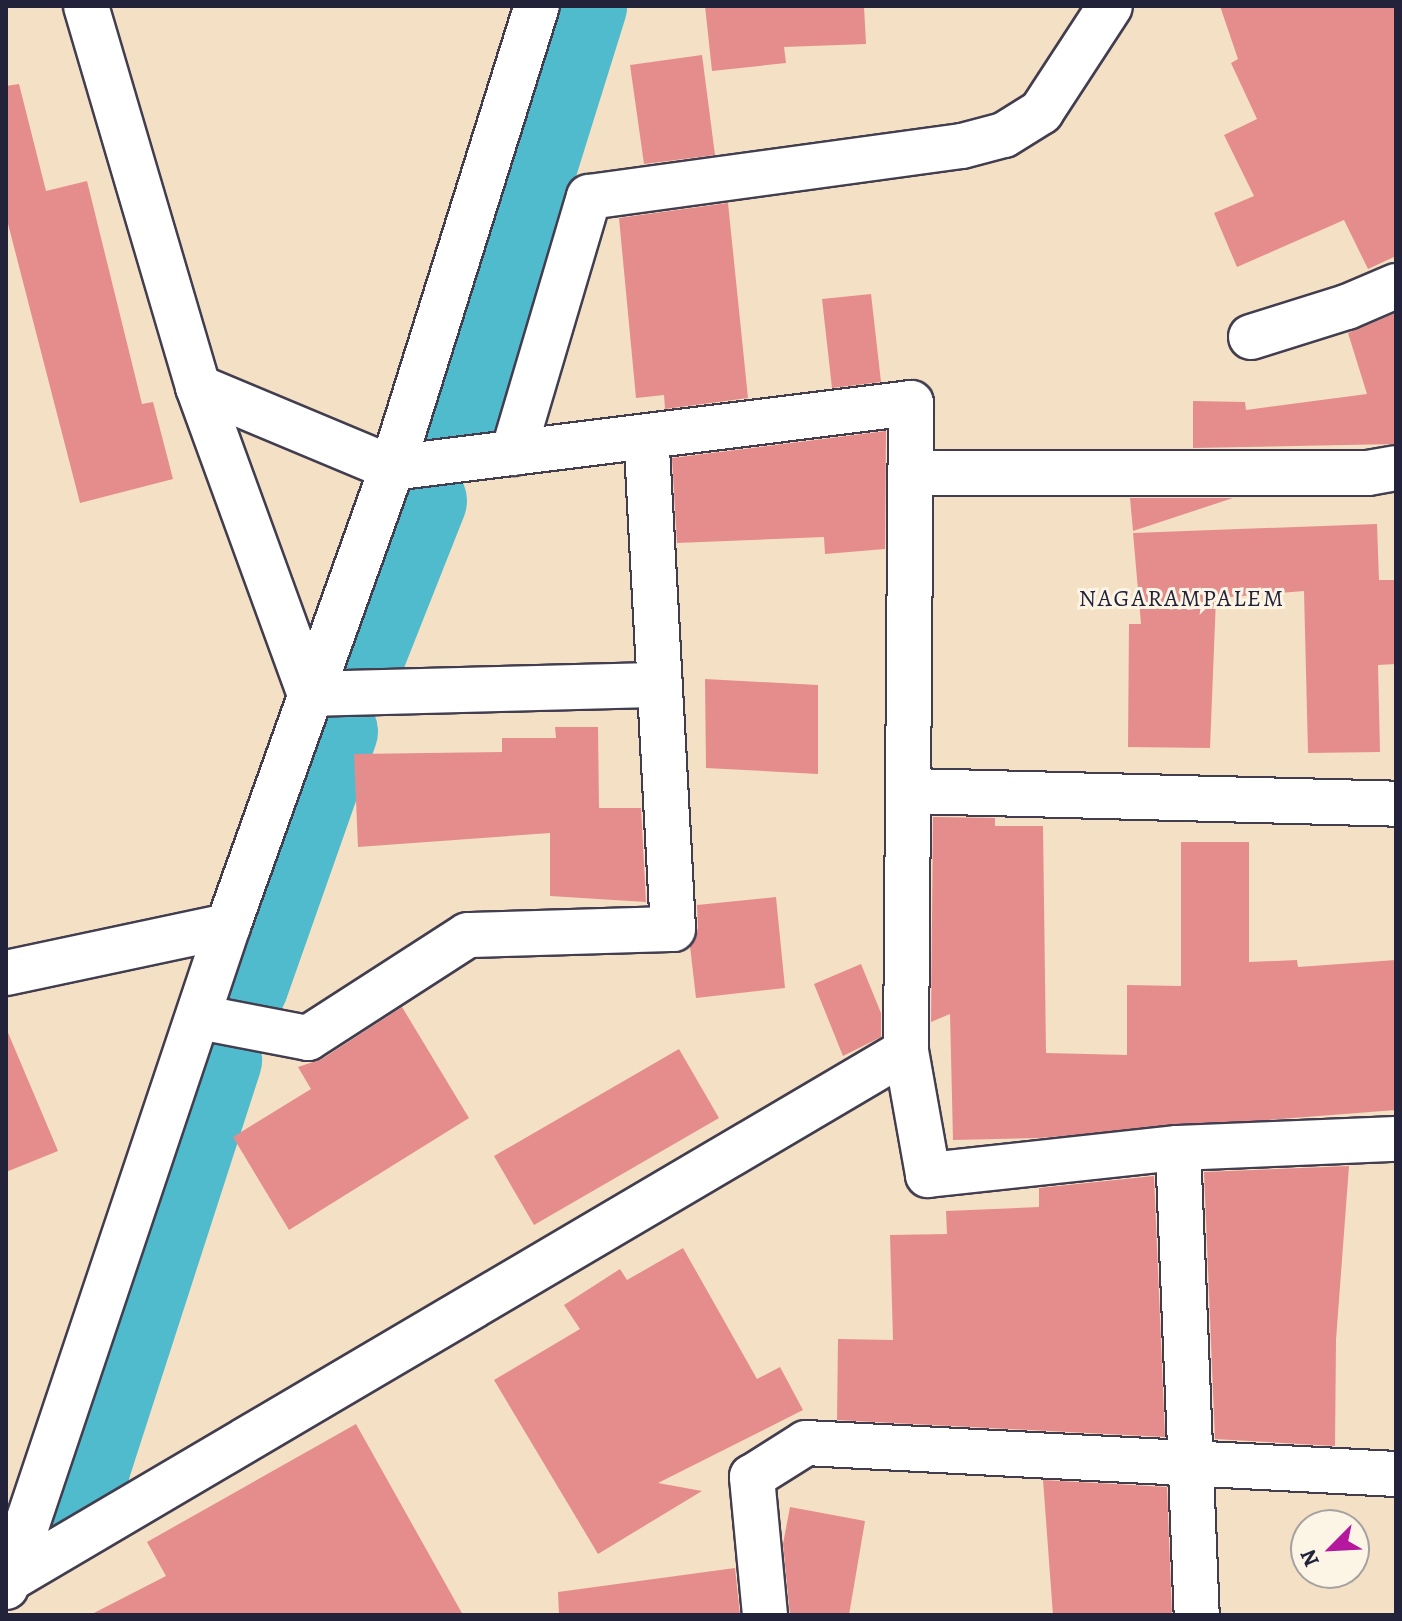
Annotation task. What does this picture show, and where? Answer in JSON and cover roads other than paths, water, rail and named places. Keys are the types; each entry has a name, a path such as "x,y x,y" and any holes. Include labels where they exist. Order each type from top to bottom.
{"street":[{"path":"86,6 198,387 310,694"},
{"path":"7,1584 228,926 392,468 537,6"},
{"path":"513,453 589,197 962,146 1004,135 1041,112 1110,6"},
{"path":"1251,337 1347,307 1396,286"},
{"path":"198,387 392,468 911,403 911,791 906,1051 928,1175 1178,1148 1396,1139"},
{"path":"199,1017 308,1038 468,935 673,929 646,437"},
{"path":"911,473 1368,473 1396,468"},
{"path":"310,694 660,685"},
{"path":"911,791 1396,804"},
{"path":"6,973 228,926"},
{"path":"7,1584 906,1051"},
{"path":"1178,1148 1197,1615"},
{"path":"765,1615 752,1477 806,1443 1396,1474"}],"waterway":[{"path":"455,424 585,6"},
{"path":"358,670 425,501"},
{"path":"246,987 336,731"},
{"path":"65,1494 88,1469 220,1060"}],"district":[{"name":"NAGARAMPALEM","path":"1182,599"}]}
